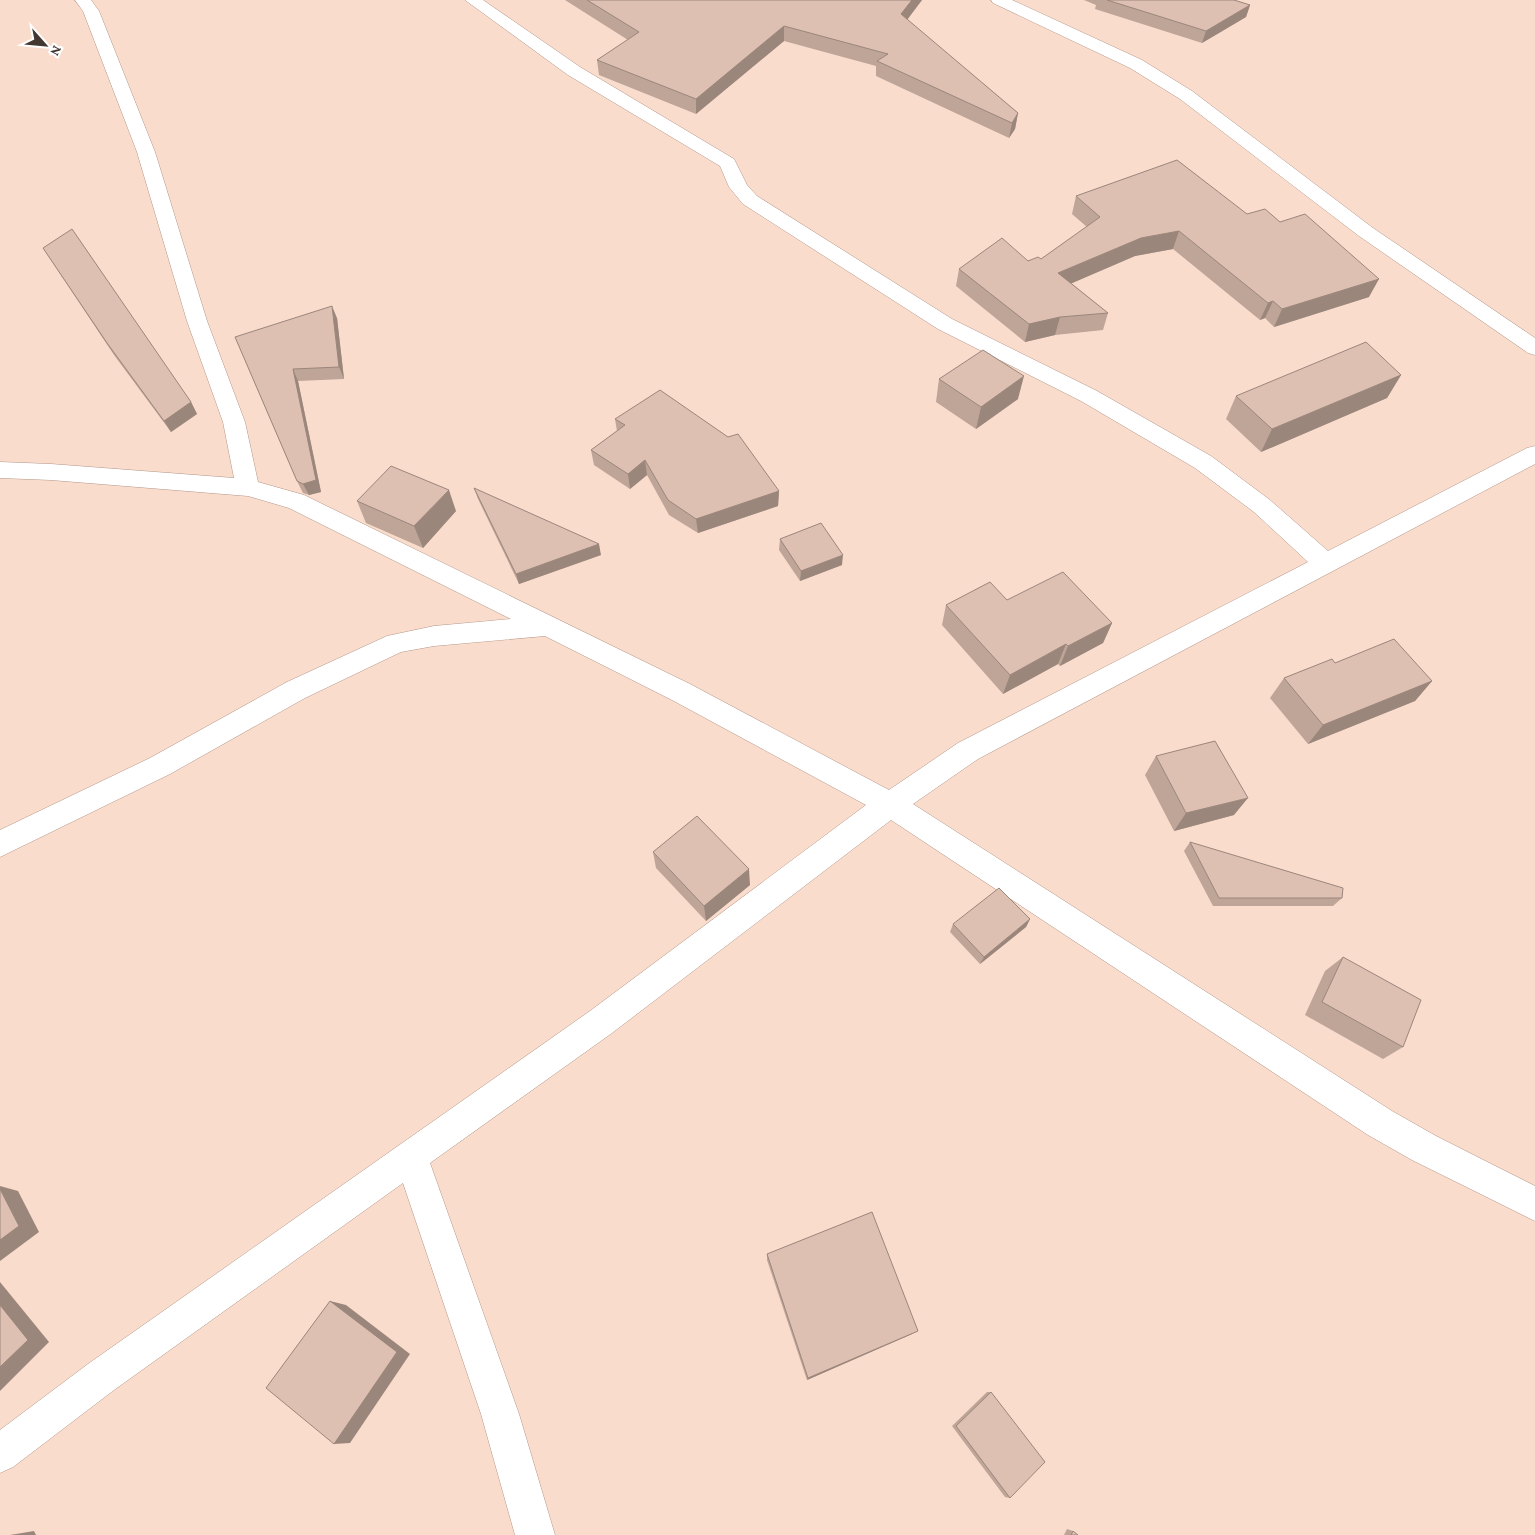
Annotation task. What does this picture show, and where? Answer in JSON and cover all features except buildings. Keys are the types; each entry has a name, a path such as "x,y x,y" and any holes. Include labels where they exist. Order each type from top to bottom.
{"street":[{"path":"83,0 91,11 146,152 197,321 234,422 248,488"},
{"path":"473,0 574,71 728,163 738,187 750,200 937,319 1089,396 1203,462 1262,506 1325,563"},
{"path":"999,0 1136,64 1186,95 1366,232 1535,348"},
{"path":"0,1454 101,1377 601,1022 860,824 968,751 1535,454"},
{"path":"0,470 51,472 248,488 296,501 681,692 890,804 1380,1122 1424,1148 1535,1204"},
{"path":"0,844 160,766 296,690 396,644 434,636 548,626"},
{"path":"411,1157 500,1414 535,1535"}]}
